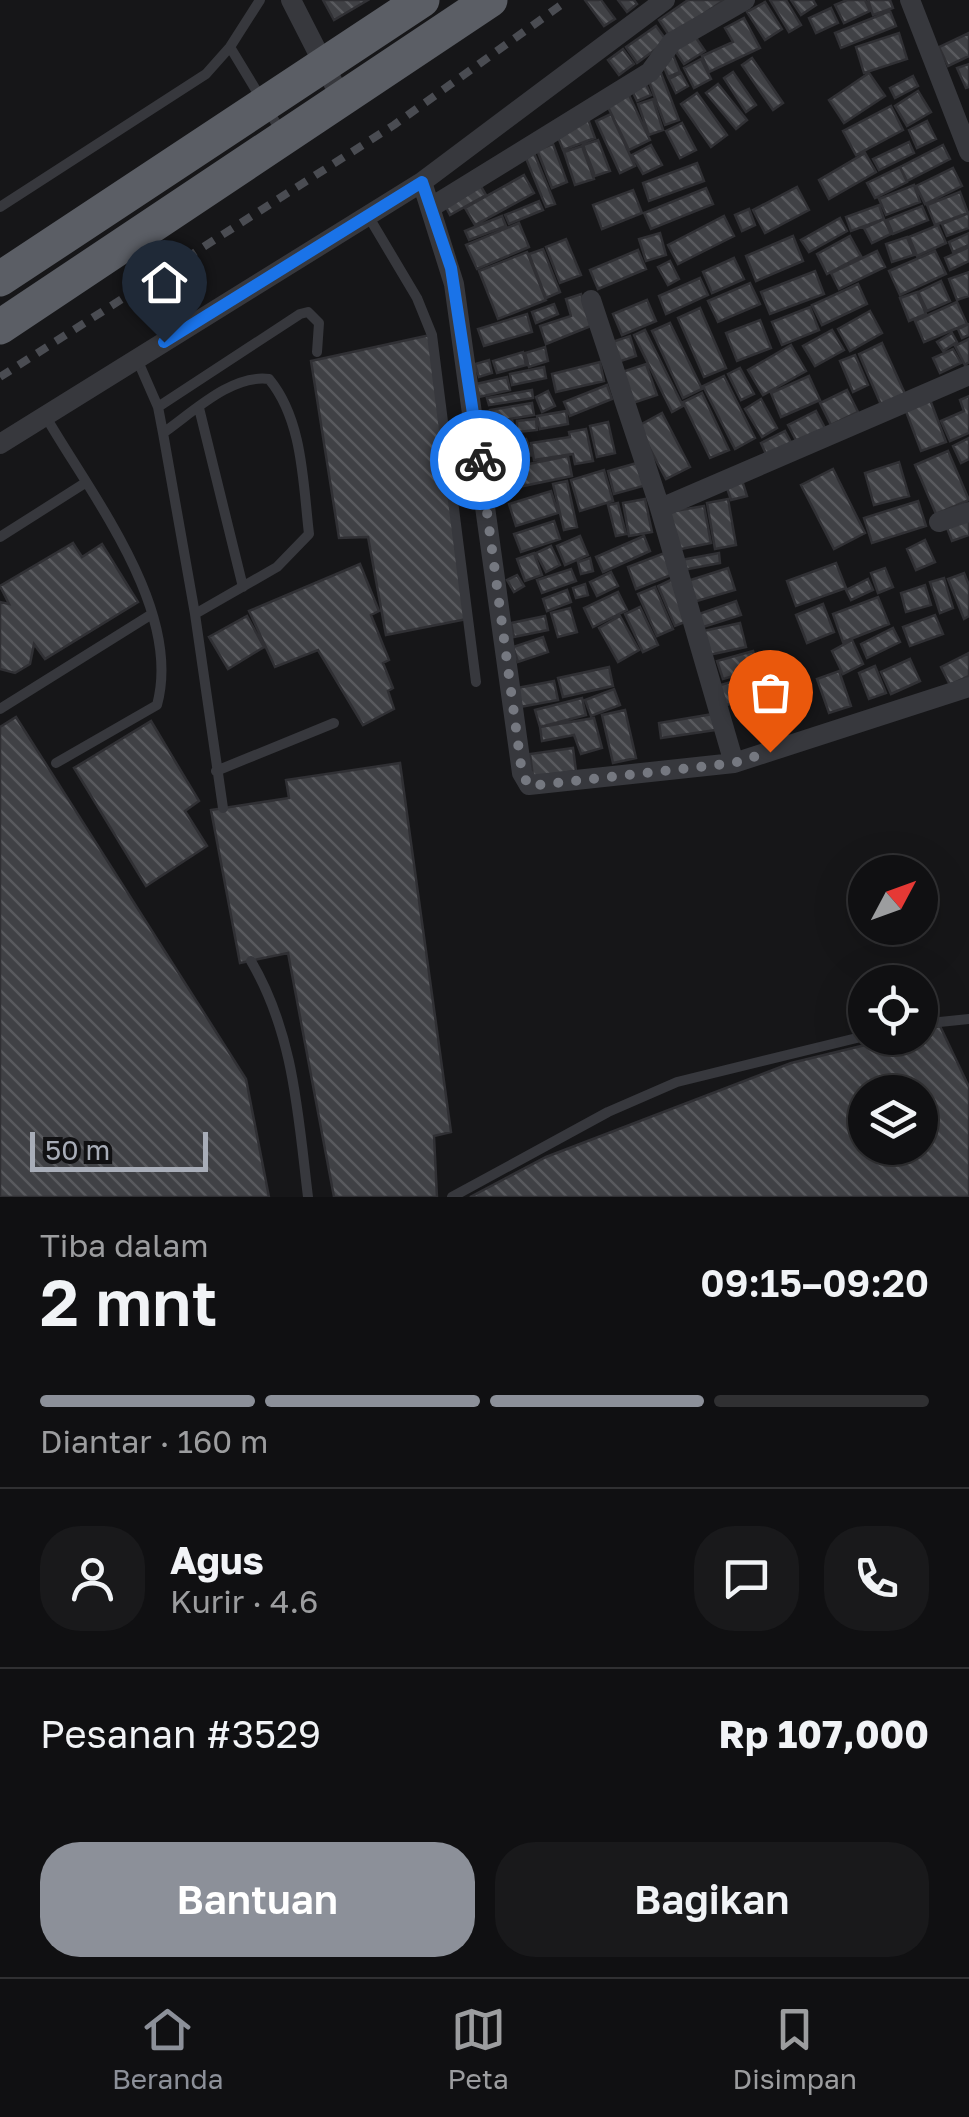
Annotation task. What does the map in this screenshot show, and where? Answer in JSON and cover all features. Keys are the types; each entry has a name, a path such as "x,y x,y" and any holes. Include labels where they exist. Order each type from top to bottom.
{"highway":[{"path":"0,279 422,0"},
{"path":"0,327 490,0"}],"street":[{"path":"291,0 342,100"},
{"path":"0,444 422,182 665,0"},
{"path":"433,206 650,72 672,42 745,0"},
{"path":"910,0 969,152"},
{"path":"422,182 433,206 454,284 526,782 532,788 734,763 969,688"},
{"path":"590,300 659,504 734,763"},
{"path":"659,504 668,505 969,375"},
{"path":"939,522 969,512"}],"lane":[{"path":"0,207 206,74 230,47 260,0"},
{"path":"230,47 285,138"},
{"path":"367,214 418,298 432,335 476,682"},
{"path":"158,407 300,314 308,312 319,323 317,352"},
{"path":"136,359 158,407 195,614 223,808"},
{"path":"163,434 238,382 269,379 284,397 294,432 309,534 277,567 195,614"},
{"path":"199,408 242,587"},
{"path":"45,416 130,558 152,614 163,683 157,705 56,763"},
{"path":"0,537 85,483"},
{"path":"0,710 152,614"},
{"path":"216,771 334,723"},
{"path":"251,961 267,989 292,1067 308,1197"},
{"path":"938,1022 969,1018"},
{"path":"452,1197 608,1112 677,1082 848,1040"}],"building":[{"path":"323,0 368,0 334,20"},
{"path":"585,0 601,0 615,19 604,26"},
{"path":"618,0 634,0 637,4 627,12"},
{"path":"688,0 724,0 670,37 659,20"},
{"path":"770,0 786,0 801,25 789,32"},
{"path":"791,0 813,0 816,5 801,15"},
{"path":"865,0 870,11 844,23 835,5"},
{"path":"868,0 890,0 893,8 873,15"},
{"path":"765,2 782,29 765,40 747,12"},
{"path":"831,8 838,23 816,33 809,18"},
{"path":"890,11 896,26 841,48 835,33"},
{"path":"744,18 760,48 709,72 702,56 733,42 725,28"},
{"path":"656,26 667,41 637,63 626,47"},
{"path":"692,32 705,51 684,64 672,46"},
{"path":"899,33 907,59 864,73 856,47"},
{"path":"969,33 969,56 948,66 939,47"},
{"path":"623,49 634,64 619,75 608,60"},
{"path":"673,55 680,72 668,77 661,60"},
{"path":"752,58 783,103 773,110 742,65"},
{"path":"701,59 711,79 694,88 684,68"},
{"path":"969,64 969,87 966,88 957,68"},
{"path":"733,72 756,105 746,112 724,78"},
{"path":"661,73 679,120 665,125 648,79"},
{"path":"681,73 688,86 676,93 669,79"},
{"path":"869,73 885,96 844,123 829,100"},
{"path":"913,76 918,86 895,98 890,88"},
{"path":"644,80 651,95 637,101 630,86"},
{"path":"718,84 747,120 736,129 706,93"},
{"path":"918,91 931,112 907,126 895,106"},
{"path":"697,93 727,135 711,147 681,104"},
{"path":"629,95 650,140 629,150 607,105"},
{"path":"653,99 663,130 649,135 638,104"},
{"path":"891,106 903,130 856,155 843,131"},
{"path":"611,114 635,166 620,173 596,121"},
{"path":"588,119 595,138 563,150 556,132"},
{"path":"927,121 936,139 917,148 909,130"},
{"path":"682,123 696,150 680,158 666,131"},
{"path":"598,140 610,171 595,176 583,145"},
{"path":"909,142 914,153 879,170 873,159"},
{"path":"553,144 567,182 552,188 537,150"},
{"path":"651,145 662,165 643,174 632,155"},
{"path":"943,145 950,159 907,181 900,167"},
{"path":"582,146 594,179 575,185 564,152"},
{"path":"534,153 555,204 546,207 525,156"},
{"path":"865,153 876,172 829,199 819,180"},
{"path":"697,163 704,181 649,201 643,183"},
{"path":"900,167 907,182 875,198 867,183"},
{"path":"953,168 962,186 925,204 916,186"},
{"path":"524,175 534,193 475,225 465,208"},
{"path":"479,183 486,195 450,215 443,201"},
{"path":"914,185 920,202 886,215 879,199"},
{"path":"797,187 809,210 765,233 753,210"},
{"path":"706,188 713,204 651,229 644,213"},
{"path":"633,190 642,213 602,229 593,205"},
{"path":"960,192 968,213 935,225 927,205"},
{"path":"539,201 543,210 509,224 505,215"},
{"path":"879,205 884,219 851,231 846,217"},
{"path":"922,206 928,220 893,234 887,220"},
{"path":"749,209 755,225 742,231 735,215"},
{"path":"969,213 969,228 947,236 942,224"},
{"path":"502,216 506,226 469,240 465,231"},
{"path":"724,216 734,236 678,264 668,245"},
{"path":"840,218 847,231 809,252 801,240"},
{"path":"884,219 891,234 872,243 864,228"},
{"path":"519,223 529,247 477,269 466,245"},
{"path":"938,225 946,243 917,256 909,237"},
{"path":"660,233 666,255 646,261 639,239"},
{"path":"969,233 969,245 953,252 949,242"},
{"path":"793,236 803,261 756,281 746,256"},
{"path":"850,236 861,256 827,274 817,254"},
{"path":"907,237 914,255 892,262 886,244"},
{"path":"566,239 581,275 560,283 546,247"},
{"path":"969,247 969,261 950,270 945,258"},
{"path":"543,249 560,292 546,298 529,254"},
{"path":"638,250 646,269 598,289 590,270"},
{"path":"877,251 885,267 839,289 831,273"},
{"path":"935,251 946,274 900,295 889,271"},
{"path":"527,252 546,300 498,319 479,271"},
{"path":"734,258 744,279 712,293 703,272"},
{"path":"670,261 679,279 668,285 658,267"},
{"path":"815,271 824,294 770,314 761,292"},
{"path":"969,272 969,296 957,300 949,279"},
{"path":"700,278 708,295 666,314 659,296"},
{"path":"941,281 950,301 927,311 918,292"},
{"path":"750,283 760,304 718,322 708,301"},
{"path":"858,284 867,304 822,325 812,305"},
{"path":"917,292 926,314 909,321 900,298"},
{"path":"581,294 591,326 546,344 540,326 571,316 566,299"},
{"path":"647,300 656,321 622,335 613,314"},
{"path":"957,302 967,324 924,342 915,321"},
{"path":"554,304 558,314 536,323 532,312"},
{"path":"810,307 819,330 782,345 772,322"},
{"path":"700,308 726,368 704,377 678,318"},
{"path":"870,311 882,333 850,351 838,329"},
{"path":"527,314 532,332 484,346 478,329"},
{"path":"760,320 771,348 737,361 726,333"},
{"path":"670,323 702,389 683,398 652,331"},
{"path":"969,324 969,335 962,338 958,329"},
{"path":"645,330 683,406 672,412 634,335"},
{"path":"832,330 844,350 815,366 803,346"},
{"path":"952,333 957,342 943,351 937,342"},
{"path":"430,335 467,619 386,635 368,537 339,538 311,361"},
{"path":"630,336 636,356 618,362 612,342"},
{"path":"969,339 969,362 965,365 955,346"},
{"path":"882,343 906,396 882,407 859,354"},
{"path":"791,345 806,371 763,395 748,370"},
{"path":"545,347 548,361 529,367 525,353"},
{"path":"953,349 961,363 940,373 933,358"},
{"path":"523,352 526,365 497,373 493,361"},
{"path":"855,355 868,385 853,392 840,361"},
{"path":"489,360 492,373 479,377 475,364"},
{"path":"600,362 604,381 556,392 552,374"},
{"path":"646,364 657,395 633,403 622,372"},
{"path":"544,367 546,378 512,385 510,374"},
{"path":"740,368 754,394 741,400 728,374"},
{"path":"724,376 755,438 735,449 703,386"},
{"path":"809,376 820,400 781,417 771,393"},
{"path":"507,377 510,390 479,397 476,384"},
{"path":"607,385 612,399 570,416 564,402"},
{"path":"532,390 533,398 489,405 487,398"},
{"path":"847,390 858,412 831,425 820,403"},
{"path":"548,391 555,406 542,412 536,397"},
{"path":"702,393 729,450 710,458 683,402"},
{"path":"969,396 969,433 950,441 941,421 964,411 960,400"},
{"path":"929,397 946,442 921,451 904,406"},
{"path":"761,399 777,428 762,437 745,409"},
{"path":"532,403 534,415 492,422 490,410"},
{"path":"566,411 568,424 540,429 537,416"},
{"path":"816,411 825,428 797,442 788,425"},
{"path":"662,413 690,467 666,479 638,426"},
{"path":"536,419 537,430 517,432 517,421"},
{"path":"512,420 515,431 479,441 476,430"},
{"path":"608,422 615,453 597,457 590,426"},
{"path":"586,429 593,461 575,464 573,454 534,460 531,443 570,437 569,432"},
{"path":"785,431 792,444 767,456 761,443"},
{"path":"969,438 969,459 961,463 953,446"},
{"path":"526,439 532,455 497,467 491,451"},
{"path":"948,451 969,500 936,514 915,465"},
{"path":"568,456 572,476 489,493 485,473"},
{"path":"640,462 647,485 614,494 608,471"},
{"path":"899,462 909,496 874,505 865,473"},
{"path":"833,469 865,533 834,549 801,485"},
{"path":"604,470 613,501 580,511 571,480"},
{"path":"742,480 747,496 731,500 726,485"},
{"path":"567,481 577,527 564,530 553,484"},
{"path":"551,491 558,513 516,526 509,504"},
{"path":"645,499 652,532 629,536 623,503"},
{"path":"728,499 736,545 715,549 707,503"},
{"path":"918,501 926,526 872,543 864,518"},
{"path":"618,503 626,534 616,536 608,505"},
{"path":"704,506 711,543 676,550 669,512"},
{"path":"969,519 969,535 952,541 947,528"},
{"path":"554,521 560,539 521,552 514,534"},
{"path":"580,536 588,555 565,565 557,546"},
{"path":"644,536 650,551 603,572 596,557"},
{"path":"925,540 935,562 916,570 907,549"},
{"path":"73,543 82,557 102,544 138,602 45,659 34,644 30,664 15,673 0,669 0,602 9,604 0,586"},
{"path":"551,546 560,565 546,572 536,553"},
{"path":"667,552 676,573 636,589 628,567"},
{"path":"534,553 542,575 525,581 517,559"},
{"path":"719,553 720,563 683,570 681,560"},
{"path":"590,558 593,571 581,574 578,562"},
{"path":"836,563 846,588 796,606 787,581"},
{"path":"360,564 379,611 371,615 389,660 383,663 393,688 388,691 394,709 363,725 318,650 275,667 249,611"},
{"path":"728,568 735,590 690,603 684,582"},
{"path":"885,568 893,587 878,593 871,573"},
{"path":"571,569 576,581 542,593 537,580"},
{"path":"611,572 618,586 597,596 590,582"},
{"path":"964,573 969,585 969,616 964,619 948,579"},
{"path":"517,575 524,586 514,592 507,580"},
{"path":"944,578 953,608 940,613 930,582"},
{"path":"673,579 690,620 675,626 658,586"},
{"path":"868,579 873,590 851,600 846,590"},
{"path":"585,584 588,595 576,598 573,588"},
{"path":"925,585 931,605 906,612 901,593"},
{"path":"655,587 673,629 657,636 638,594"},
{"path":"567,590 571,602 547,611 543,599"},
{"path":"618,592 627,610 593,627 584,608"},
{"path":"878,597 889,624 843,642 833,614"},
{"path":"736,601 741,615 697,629 693,616"},
{"path":"823,604 834,632 807,643 796,615"},
{"path":"640,607 658,645 643,652 625,614"},
{"path":"570,608 577,632 558,637 551,613"},
{"path":"935,615 943,634 910,646 903,627"},
{"path":"247,616 264,647 228,669 209,637"},
{"path":"545,616 548,630 514,637 511,623"},
{"path":"620,616 639,650 618,662 599,628"},
{"path":"740,623 746,647 704,656 699,632"},
{"path":"893,628 900,642 867,658 861,644"},
{"path":"543,637 548,652 518,662 513,647"},
{"path":"852,640 863,664 843,674 832,651"},
{"path":"753,651 759,669 723,679 717,661"},
{"path":"969,653 969,676 950,685 941,667"},
{"path":"910,659 920,681 891,694 881,672"},
{"path":"875,666 886,693 869,699 859,673"},
{"path":"609,667 613,686 563,697 558,678"},
{"path":"839,671 851,706 829,713 817,679"},
{"path":"758,674 763,695 723,706 717,686"},
{"path":"554,681 558,700 520,707 517,688"},
{"path":"614,689 620,705 591,716 585,700"},
{"path":"582,698 586,715 540,727 535,710"},
{"path":"625,710 636,758 613,763 602,715"},
{"path":"713,714 716,730 661,738 659,723"},
{"path":"16,717 246,1079 269,1197 0,1197 0,727"},
{"path":"594,718 602,748 581,754 574,735 542,741 540,727"},
{"path":"151,721 199,801 185,811 207,846 146,886 74,768"},
{"path":"573,748 576,771 533,777 530,754"},
{"path":"400,763 451,1132 434,1136 437,1197 334,1197 288,953 240,963 211,810 289,798 286,780"},
{"path":"940,1026 969,1087 969,1197 470,1197 546,1157 791,1063 848,1049 848,1055 938,1055"}],"railway":[{"path":"0,377 394,125 568,0"}],"way so far":[{"path":"480,460 514,690 522,773 529,786 734,763 770,752"}],"route":[{"path":"164,342 422,182 451,268 480,460"}]}
